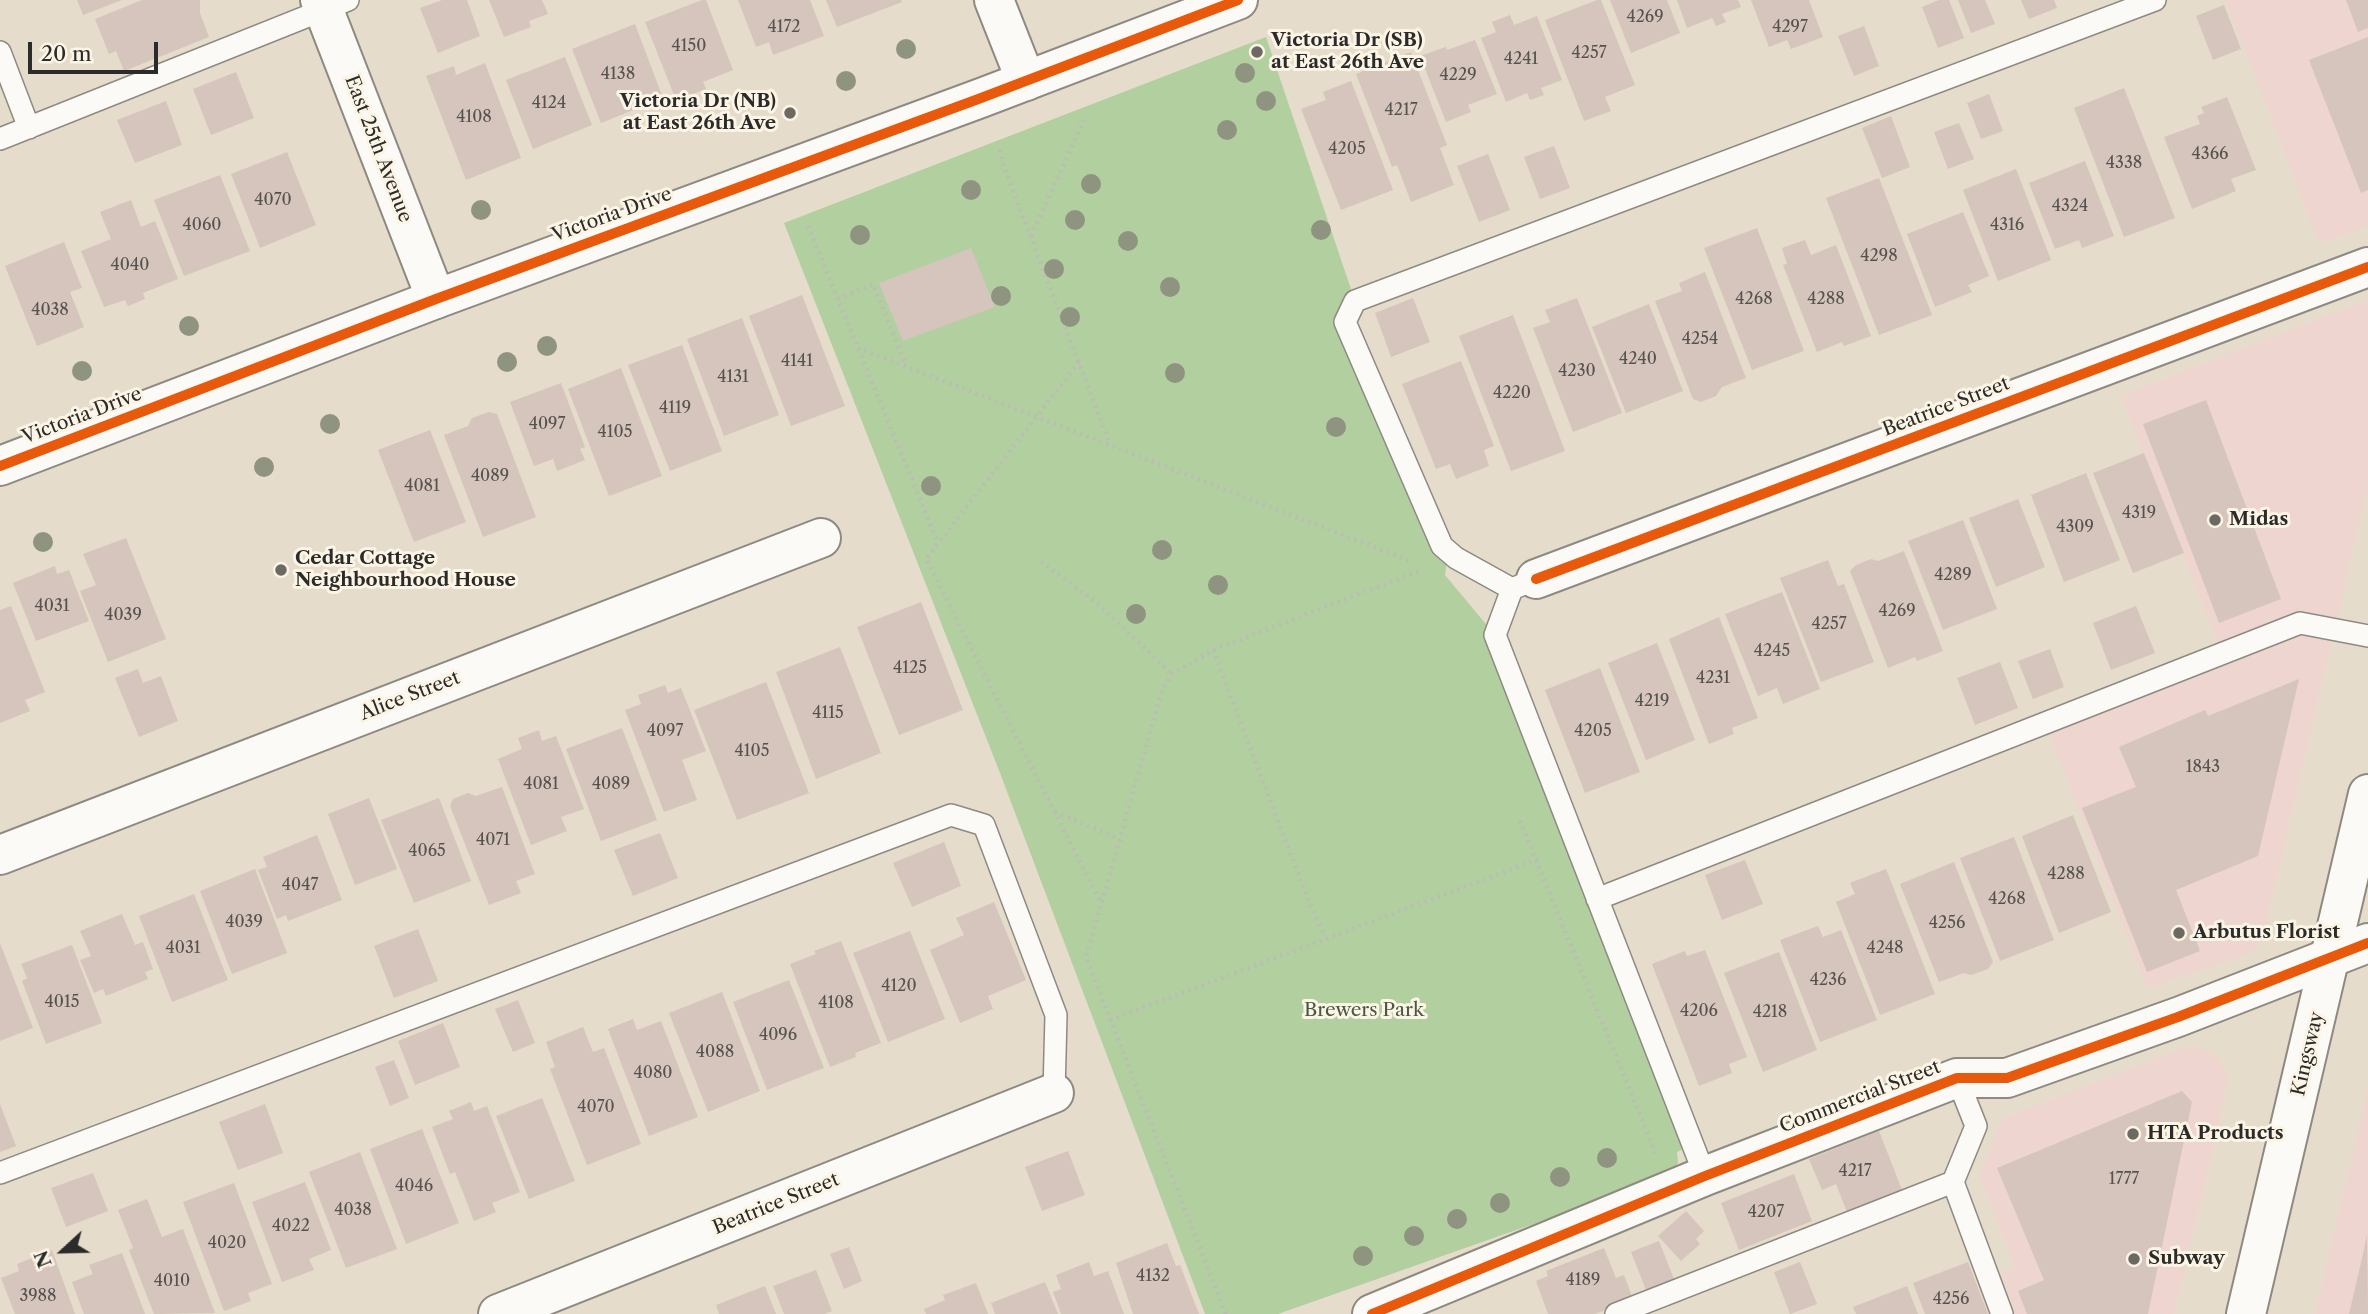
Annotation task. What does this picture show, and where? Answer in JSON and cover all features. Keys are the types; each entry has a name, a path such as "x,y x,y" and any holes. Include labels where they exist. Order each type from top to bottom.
{"street":[{"path":"994,0 1026,81"},
{"name":"Victoria Drive","path":"0,466 436,299 1238,0"},
{"name":"East 25th Avenue","path":"330,3 436,299"},
{"name":"Beatrice Street","path":"1524,584 2368,267"},
{"name":"Alice Street","path":"0,855 821,538"},
{"name":"Kingsway","path":"2246,1314 2368,794"},
{"name":"Commercial Street","path":"1372,1314 1705,1176 1957,1078 2007,1078 2368,943"},
{"name":"Beatrice Street","path":"498,1314 1055,1093"}],"lane":[{"path":"1705,1176 1495,635 1524,584 1456,558 1442,546 1345,322 1355,300 2155,0"},
{"path":"0,139 330,3"},
{"path":"0,52 29,128"},
{"path":"1597,900 2300,623 2368,636"},
{"path":"0,1173 951,815 984,825 1056,1015 1055,1093"},
{"path":"1957,1078 1976,1126 1952,1182 2002,1314"},
{"path":"1616,1314 1952,1182"}],"path":[{"path":"1030,237 1085,118"},
{"path":"1000,150 1030,237 1110,444"},
{"path":"808,226 938,544"},
{"path":"838,299 873,284 906,366"},
{"path":"858,348 1429,568 1213,649 1172,674 1162,691 1086,958 1226,1314"},
{"path":"1079,362 926,559 1101,903"},
{"path":"1041,562 1096,602 1172,674"},
{"path":"1213,649 1309,902 1325,937"},
{"path":"1055,812 1120,839"},
{"path":"1520,821 1657,1156"},
{"path":"1110,1020 1325,937 1536,860"}],"shaded area":[{"path":"2226,0 2368,0 2368,225 2319,244"},
{"path":"2368,300 2368,483 2263,935 2248,954 2147,988 2045,723 2222,654 2121,396"},
{"path":"2197,1046 2216,1056 2226,1070 2227,1086 2174,1314 2008,1314 1996,1275 2015,1267 1980,1176 2002,1119 2176,1051"},
{"path":"2368,1089 2368,1314 2315,1314"}],"green space":[{"name":"Brewers Park","path":"1266,37 1355,301 1346,322 1448,552 1445,575 1495,635 1693,1144 1677,1152 1675,1174 1278,1314 1205,1314 1000,773 784,223"}],"building":[{"path":"77,0 122,0 83,15"},
{"path":"142,0 200,0 200,13 209,37 124,71 116,51 109,54 95,19"},
{"path":"442,0 467,0 480,36 438,53 420,8"},
{"path":"489,0 542,0 548,14 529,21 531,27 504,37"},
{"path":"706,0 733,70 703,82 706,89 676,100 645,22"},
{"path":"738,0 810,0 824,36 773,55 769,42 756,47"},
{"path":"826,0 901,0 902,2 837,27"},
{"path":"1601,0 1635,85 1605,97 1611,111 1584,121 1545,20"},
{"path":"1610,0 1667,0 1680,33 1631,53"},
{"path":"1677,0 1738,0 1741,7 1722,14 1726,22 1716,26 1712,18 1687,28"},
{"path":"1751,0 1809,0 1823,37 1791,49 1787,40 1769,47"},
{"path":"1939,0 1949,0 1964,38 1938,48 1922,7"},
{"path":"1958,0 1985,0 1995,24 1971,33"},
{"path":"2021,0 2054,0 2057,8 2029,19"},
{"path":"2346,0 2368,0 2368,28 2358,32"},
{"path":"2224,5 2241,49 2213,60 2196,16"},
{"path":"1510,15 1514,25 1537,16 1562,80 1541,88 1544,95 1530,100 1527,93 1506,102 1481,38 1496,32 1492,22"},
{"path":"635,24 663,98 601,123 572,49"},
{"path":"1864,26 1879,66 1854,76 1838,36"},
{"path":"2368,37 2368,190 2361,193 2309,60"},
{"path":"1475,40 1497,94 1468,105 1471,112 1446,122 1420,56"},
{"path":"1411,52 1447,145 1440,148 1454,185 1411,202 1397,165 1392,167 1356,74"},
{"path":"565,57 592,125 533,149 506,80"},
{"path":"485,63 521,158 466,180 426,76 454,66 456,75"},
{"path":"236,72 254,118 211,135 193,89"},
{"path":"1351,81 1393,190 1341,210 1301,109 1326,100 1323,92"},
{"path":"2124,88 2175,218 2124,237 2074,108"},
{"path":"1989,94 2003,131 1981,139 1967,103"},
{"path":"2227,97 2256,170 2231,179 2236,191 2192,209 2164,137 2200,124 2197,116 2204,113 2201,107"},
{"path":"166,101 182,145 135,163 117,120"},
{"path":"1891,116 1910,167 1882,178 1862,128"},
{"path":"1959,123 1974,159 1948,169 1934,132"},
{"path":"1554,146 1570,188 1540,199 1524,157"},
{"path":"287,152 316,225 260,248 231,174"},
{"path":"1488,154 1510,210 1479,222 1457,166"},
{"path":"2085,161 2114,236 2082,248 2079,240 2055,249 2029,183"},
{"path":"2016,169 2051,260 1998,281 1963,190"},
{"path":"220,175 250,251 184,276 154,200"},
{"path":"1879,178 1932,315 1879,335 1826,198"},
{"path":"131,200 141,227 155,221 178,279 143,293 145,299 128,306 125,300 104,307 81,251 111,239 100,212"},
{"path":"1963,212 1989,276 1968,285 1972,292 1935,307 1907,234"},
{"path":"1757,228 1804,351 1752,370 1704,248"},
{"path":"1805,240 1811,255 1836,245 1871,336 1844,346 1842,342 1817,352 1783,265 1787,264 1782,248"},
{"path":"64,242 82,288 70,292 84,327 37,346 5,266"},
{"path":"971,248 995,307 903,341 879,283"},
{"path":"1705,272 1746,378 1722,387 1716,396 1701,402 1693,399 1655,301 1682,291 1679,283"},
{"path":"802,295 845,406 791,426 749,316"},
{"path":"1413,298 1430,342 1391,357 1375,313"},
{"path":"1577,298 1622,413 1573,432 1533,328 1550,322 1545,310"},
{"path":"1649,304 1683,391 1626,413 1592,327"},
{"path":"1513,315 1565,451 1511,471 1459,336"},
{"path":"742,318 779,415 724,436 687,339"},
{"path":"682,345 722,451 670,471 628,365"},
{"path":"1461,361 1494,446 1484,450 1489,466 1456,479 1450,464 1436,469 1402,384"},
{"path":"621,368 662,476 609,496 568,389"},
{"path":"561,383 585,447 580,449 585,460 557,471 553,459 534,466 510,402"},
{"name":"Midas","path":"2206,400 2281,599 2219,623 2143,424"},
{"path":"489,412 497,414 536,517 483,537 444,435 468,426 472,418"},
{"path":"430,430 466,522 414,542 378,450"},
{"path":"2144,453 2184,553 2133,573 2093,473"},
{"path":"2086,473 2120,560 2064,582 2031,495"},
{"path":"2018,499 2045,567 1996,587 1969,518"},
{"path":"1963,520 1997,609 1943,630 1908,541"},
{"path":"126,538 166,639 108,662 80,591 96,585 83,554"},
{"path":"1904,551 1943,651 1917,661 1915,657 1888,668 1850,571 1856,565 1871,559 1878,561"},
{"path":"1828,560 1838,586 1844,584 1874,662 1821,682 1780,578"},
{"path":"55,566 57,574 69,570 89,621 36,641 13,583"},
{"path":"1782,592 1820,689 1783,704 1777,688 1758,696 1725,614"},
{"path":"921,602 963,710 899,735 857,627"},
{"path":"11,606 45,692 25,700 30,711 0,723 0,610"},
{"path":"2136,606 2155,653 2111,670 2093,623"},
{"path":"1719,617 1758,718 1732,728 1734,734 1709,744 1669,639"},
{"path":"1657,643 1695,740 1646,760 1608,663"},
{"path":"840,647 881,753 816,779 776,672"},
{"path":"2050,649 2064,687 2033,699 2018,661"},
{"path":"2000,662 2018,708 1975,725 1957,678"},
{"path":"1600,668 1640,772 1585,793 1545,690"},
{"path":"138,669 143,683 161,676 178,721 139,737 115,678"},
{"path":"2299,679 2258,856 2176,890 2200,951 2147,972 2082,808 2136,787 2119,747 2205,710 2208,716"},
{"path":"766,682 809,793 737,820 694,710"},
{"path":"665,685 668,693 681,688 706,751 682,760 697,800 664,812 625,710 641,704 638,695"},
{"path":"622,728 657,820 601,841 566,749"},
{"path":"539,730 542,741 556,736 584,809 561,817 567,831 531,845 498,759 522,749 518,738"},
{"path":"502,787 535,874 516,881 521,893 489,905 450,806 453,799 468,793 476,796"},
{"path":"369,798 397,869 355,885 328,814"},
{"path":"439,798 471,881 414,903 381,820"},
{"path":"2073,815 2111,912 2059,933 2022,836"},
{"path":"660,833 678,878 633,896 614,850"},
{"path":"317,835 342,900 288,921 286,915 277,919 258,870 267,867 263,857"},
{"path":"2014,837 2054,940 2000,961 1960,858"},
{"path":"944,842 961,886 912,907 893,863"},
{"path":"1745,860 1763,904 1722,920 1705,875"},
{"path":"1954,862 1993,962 1988,969 1971,975 1964,973 1939,982 1900,884"},
{"path":"255,869 287,953 232,974 200,891"},
{"path":"1886,869 1935,994 1880,1015 1836,902 1855,894 1850,883"},
{"path":"194,894 228,980 172,1002 139,916"},
{"path":"994,902 1026,980 988,996 993,1009 960,1023 930,950 964,935 956,918"},
{"path":"122,914 135,945 143,942 153,969 145,972 148,979 106,996 103,989 94,993 80,960 91,956 80,931"},
{"path":"1818,926 1823,937 1841,930 1877,1020 1820,1042 1780,940"},
{"path":"418,929 438,981 394,998 374,946"},
{"path":"910,931 945,1019 888,1042 853,953"},
{"path":"841,941 881,1043 830,1067 790,964"},
{"path":"0,943 33,1028 0,1041"},
{"path":"72,945 102,1023 46,1044 22,981 27,978 21,964"},
{"path":"1705,950 1747,1057 1729,1064 1732,1073 1699,1086 1652,964 1685,951 1687,956"},
{"path":"1779,952 1817,1050 1763,1072 1724,973"},
{"path":"789,980 824,1068 767,1090 733,1002"},
{"path":"722,992 760,1091 708,1112 669,1013"},
{"path":"518,1000 535,1043 513,1052 495,1009"},
{"path":"633,1019 637,1030 661,1021 698,1117 649,1136 608,1029"},
{"path":"443,1023 460,1067 415,1085 398,1041"},
{"path":"583,1027 593,1052 604,1048 641,1144 587,1165 550,1069 555,1067 546,1042"},
{"path":"394,1060 409,1098 390,1106 375,1067"},
{"path":"2182,1091 2192,1102 2148,1314 2027,1314 2018,1291 2044,1280 1997,1168"},
{"path":"542,1098 575,1181 529,1199 496,1116"},
{"path":"471,1102 474,1111 487,1106 520,1192 492,1203 496,1212 474,1221 455,1172 450,1174 432,1127 453,1119 449,1111"},
{"path":"0,1104 16,1146 0,1152"},
{"path":"265,1104 283,1153 238,1170 219,1122"},
{"path":"422,1129 459,1223 406,1244 370,1149"},
{"path":"1879,1131 1902,1190 1847,1212 1836,1184 1822,1190 1809,1159"},
{"path":"1068,1151 1085,1195 1042,1211 1025,1167"},
{"path":"360,1152 397,1249 346,1268 309,1172"},
{"path":"93,1173 108,1211 66,1227 51,1188"},
{"path":"1794,1174 1812,1221 1739,1250 1721,1203"},
{"path":"305,1182 331,1250 309,1259 314,1270 282,1282 252,1202"},
{"path":"234,1183 272,1284 248,1293 251,1301 224,1311 183,1202"},
{"path":"147,1199 162,1237 183,1229 215,1313 154,1314 129,1250 133,1248 118,1210"},
{"path":"1686,1211 1704,1231 1696,1239 1700,1244 1681,1261 1658,1236"},
{"path":"2367,1235 2368,1314 2349,1314 2363,1254"},
{"path":"1659,1241 1674,1279 1646,1290 1631,1252"},
{"path":"1167,1243 1176,1266 1180,1265 1199,1314 1133,1314 1116,1263"},
{"path":"849,1247 862,1281 844,1289 830,1254"},
{"path":"1604,1248 1616,1278 1624,1275 1633,1299 1595,1314 1548,1314 1536,1281 1548,1276 1546,1271"},
{"path":"52,1250 75,1314 15,1314 1,1278 19,1271 17,1264"},
{"path":"122,1253 145,1314 84,1314 72,1282 93,1274 89,1265"},
{"path":"1089,1262 1094,1276 1108,1271 1124,1314 1061,1314 1053,1292 1061,1289 1056,1275"},
{"path":"1800,1262 1817,1304 1790,1314 1774,1272"},
{"path":"1968,1262 1988,1314 1925,1314 1913,1283"},
{"path":"816,1270 832,1311 824,1314 784,1314 773,1286"},
{"path":"1045,1282 1058,1314 995,1314 991,1303"},
{"path":"976,1283 988,1314 926,1314 924,1309 945,1300 943,1295"},
{"path":"765,1286 776,1314 719,1314 716,1305"},
{"path":"1907,1286 1918,1314 1856,1314 1853,1307"}],"cycle path":[{"path":"0,466 436,299 1238,0"},
{"path":"1536,579 2368,267"},
{"path":"1372,1314 1705,1176 1957,1078 2007,1078 2178,1017 2368,943"}],"place":[{"name":"Victoria Dr (SB) at East 26th Ave","path":"1257,52"},
{"name":"Victoria Dr (NB) at East 26th Ave","path":"790,113"},
{"name":"Midas","path":"2215,520"},
{"name":"Cedar Cottage Neighbourhood House","path":"281,570"},
{"name":"Arbutus Florist","path":"2179,933"},
{"name":"HTA Products","path":"2133,1134"},
{"name":"Subway","path":"2134,1259"}]}
